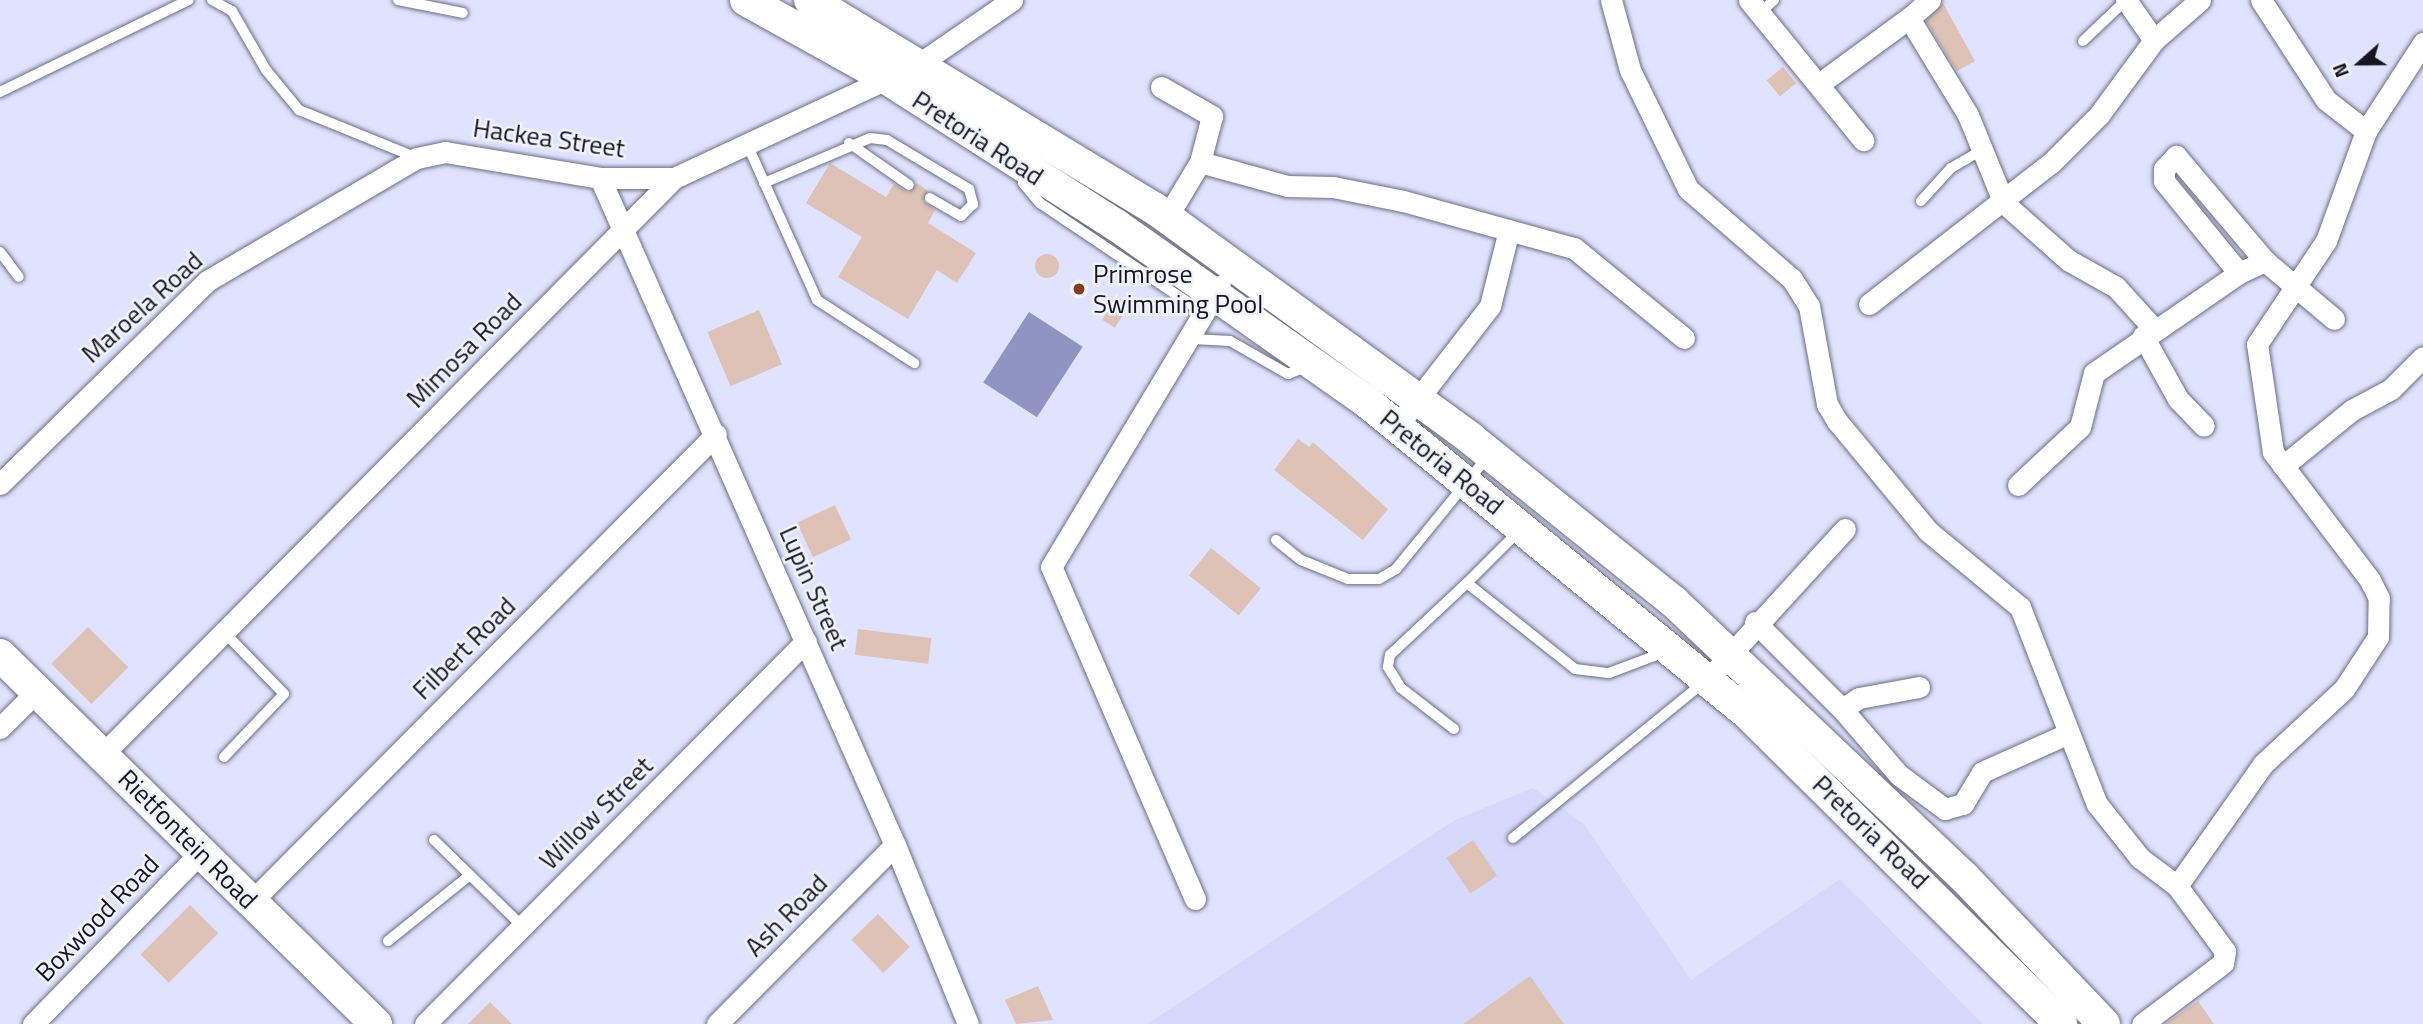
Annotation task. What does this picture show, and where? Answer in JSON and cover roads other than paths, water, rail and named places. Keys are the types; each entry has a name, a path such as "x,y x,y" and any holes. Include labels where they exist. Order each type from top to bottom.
{"main road":[{"name":"Pretoria Road","path":"746,0 886,78 1024,168 1212,304 1313,364 1468,482 1674,649 1718,666 1889,785 2104,1024"},
{"name":"Pretoria Road","path":"810,0 1043,137 1231,261 1419,399 1674,602 1718,666 2061,1024"},
{"name":"Rietfontein Road","path":"0,655 376,1024"}],"street":[{"name":"Mimosa Road","path":"103,754 674,178 919,64 1012,0"},
{"path":"1611,0 1630,70 1683,180 1799,290 1815,322 1824,389 1837,421 1928,531 2020,607 2067,734 2111,825 2177,886 2218,937 2225,960 2142,1024"},
{"path":"1819,84 1930,0"},
{"path":"2126,0 2154,40"},
{"path":"1869,304 2004,203 2094,121 2154,40 2200,0"},
{"path":"2261,0 2326,100 2366,131"},
{"path":"1761,4 1863,140"},
{"path":"1909,18 1968,114 2004,203 2068,260 2116,288 2148,332 2178,399 2204,426"},
{"path":"2177,886 2263,764 2344,689 2378,637 2379,597 2370,580 2283,466 2267,438 2257,344 2293,286 2326,241 2366,131 2423,43"},
{"path":"1161,87 1212,116 1200,162 1167,217"},
{"name":"Hackea Street","path":"417,158 445,152 600,178 674,178"},
{"path":"2239,273 2164,181 2165,167 2176,156 2265,261 2334,319"},
{"name":"Maroela Road","path":"0,484 207,281 417,158"},
{"path":"1200,162 1288,186 1333,187 1403,201 1574,248 1684,338"},
{"name":"Lupin Street","path":"600,178 807,641 968,1024"},
{"path":"1397,426 1490,306 1509,230"},
{"path":"1195,899 1051,567 1193,339 1231,261"},
{"path":"2018,485 2080,426 2095,373 2148,332 2239,273 2265,261"},
{"path":"2283,466 2352,410 2391,390 2423,357"},
{"name":"Filbert Road","path":"251,901 716,434"},
{"path":"1718,666 1755,622 1812,570 1845,528"},
{"path":"1755,622 1842,709 1889,785 1931,803 1950,808 1963,804 1982,772 2067,734"},
{"name":"Willow Street","path":"425,1024 807,641"},
{"path":"1842,709 1859,698 1919,687"},
{"path":"0,728 37,691"},
{"name":"Ash Road","path":"717,1024 895,845"},
{"name":"Boxwood Road","path":"33,1024 202,851"}],"lane":[{"path":"150,0 158,11"},
{"path":"0,92 158,11 189,0"},
{"path":"212,0 233,11 266,70 299,110 417,158"},
{"path":"398,0 463,13"},
{"path":"2083,41 2126,0"},
{"path":"1024,168 1043,137"},
{"path":"764,183 849,143 887,140 969,189 973,204 961,216 930,198"},
{"path":"849,143 909,185"},
{"path":"747,144 817,300 914,363"},
{"path":"1921,201 1951,168 1981,151"},
{"path":"0,252 19,277"},
{"path":"1193,339 1230,341 1288,374 1313,364"},
{"path":"1276,540 1301,560 1348,579 1378,579 1396,569 1490,454"},
{"path":"1454,729 1401,688 1388,667 1390,655 1524,527"},
{"path":"1467,583 1575,670 1609,673 1674,649"},
{"path":"224,632 284,694 224,757"},
{"path":"1513,838 1718,666"},
{"path":"434,840 522,926"},
{"path":"388,941 470,876"}],"place":[{"name":"Primrose Swimming Pool","path":"1079,289"}]}
